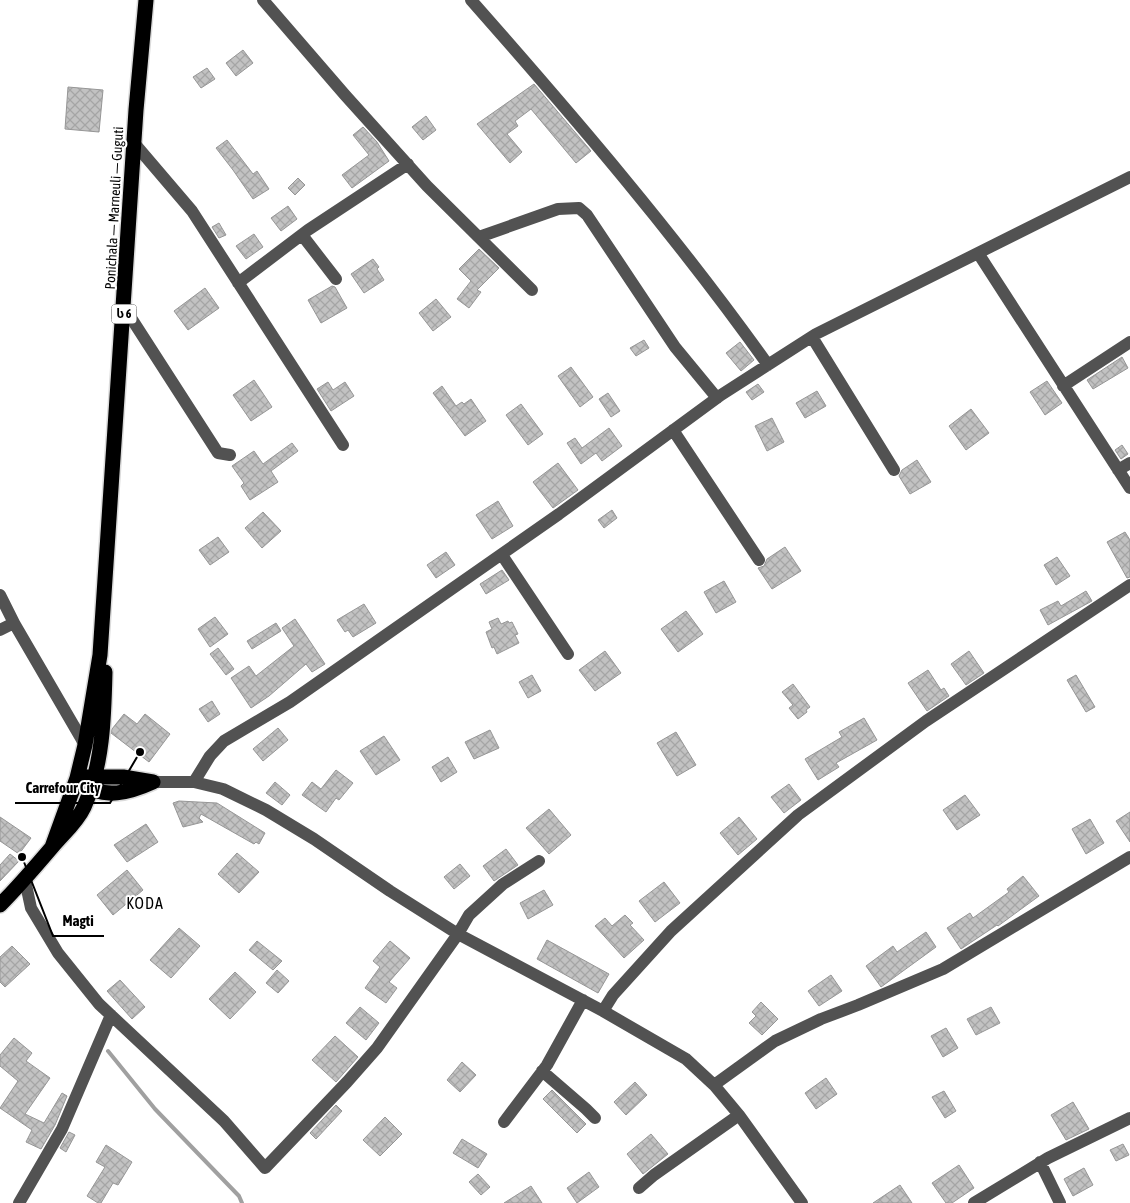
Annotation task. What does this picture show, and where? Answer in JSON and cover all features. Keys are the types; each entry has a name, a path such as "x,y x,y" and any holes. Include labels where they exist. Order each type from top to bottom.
{"highway":[{"name":"Ponichala — Marneuli — Guguti","path":"52,848 77,778 85,744 100,654 134,144 146,0"},
{"name":"Ponichala — Marneuli — Guguti","path":"0,905 25,880 81,812 92,782 104,714 105,655 102,628"},
{"path":"92,782 123,777 154,782"},
{"path":"77,778 92,782 110,794"},
{"path":"81,812 110,794 133,791 154,782"}],"street":[{"path":"263,0 408,164 532,290"},
{"path":"471,0 590,136 726,306 768,365"},
{"path":"134,144 192,211 343,445"},
{"path":"238,283 302,235 408,164"},
{"path":"194,782 210,756 224,741 290,702 502,554 717,398 768,365 812,337 1130,177"},
{"path":"479,238 558,209 579,208 587,215 675,348 717,398"},
{"path":"302,235 336,279"},
{"path":"978,253 1130,488"},
{"path":"124,307 218,453 230,455"},
{"path":"812,337 894,470"},
{"path":"1063,386 1130,342"},
{"path":"673,430 759,560"},
{"path":"1118,470 1130,463"},
{"path":"502,554 568,654"},
{"path":"603,1011 613,995 671,932 798,815 926,721 1130,585"},
{"path":"0,595 14,623 85,744"},
{"path":"0,630 14,623"},
{"path":"154,782 194,782 223,789 266,810 314,839 390,892 458,934 583,1000 686,1059 714,1085 739,1115 802,1203"},
{"path":"714,1085 775,1042 821,1019 943,969 1130,857"},
{"path":"25,880 31,908 58,953 99,1004 224,1121 265,1168 341,1089 377,1048 458,934 469,915 503,884 538,861"},
{"path":"504,1122 542,1071 583,1000"},
{"path":"19,1203 62,1129 111,1015"},
{"path":"542,1071 595,1118"},
{"path":"639,1188 654,1174 739,1115"},
{"path":"974,1203 1040,1162 1130,1118"},
{"path":"1040,1162 1060,1203"}],"building":[{"path":"243,50 253,63 236,76 226,63"},
{"path":"207,68 215,79 201,88 193,77"},
{"path":"534,84 591,151 576,163 531,109 515,121 518,126 507,134 522,152 510,163 477,124"},
{"path":"68,87 103,90 99,132 65,129"},
{"path":"426,116 436,130 423,140 412,127"},
{"path":"363,127 377,142 389,161 352,188 342,175 369,155 353,135"},
{"path":"227,140 253,174 257,171 269,189 253,199 216,148"},
{"path":"298,178 305,185 295,195 288,188"},
{"path":"288,206 297,219 281,231 271,218"},
{"path":"219,223 226,235 219,238 212,227"},
{"path":"254,234 263,247 246,259 236,246"},
{"path":"479,249 499,268 477,290 481,292 469,308 457,299 471,281 459,269"},
{"path":"373,259 379,267 377,269 384,280 364,293 351,274"},
{"path":"332,286 335,287 347,308 321,323 308,300"},
{"path":"205,288 219,308 188,330 174,311"},
{"path":"436,299 451,317 433,331 419,313"},
{"path":"644,340 649,348 636,356 630,348"},
{"path":"740,342 754,360 741,371 726,353"},
{"path":"1122,357 1128,368 1093,389 1087,380"},
{"path":"571,367 593,397 580,407 558,376"},
{"path":"254,380 272,407 251,421 233,395"},
{"path":"1047,381 1062,403 1045,415 1030,392"},
{"path":"328,382 333,390 345,382 354,396 331,411 317,389"},
{"path":"758,384 764,392 752,400 746,392"},
{"path":"442,386 456,406 462,402 464,404 471,399 486,421 465,436 433,393"},
{"path":"817,391 826,406 805,418 796,403"},
{"path":"608,393 620,411 611,417 599,399"},
{"path":"521,404 543,434 528,445 506,415"},
{"path":"971,409 989,433 966,450 949,426"},
{"path":"772,418 784,442 767,451 755,426"},
{"path":"609,428 622,446 602,461 596,453 581,464 567,443 575,438 582,448"},
{"path":"292,443 298,451 271,471 278,482 250,500 241,486 244,483 232,466 254,451 263,464"},
{"path":"1122,445 1128,454 1121,459 1115,450"},
{"path":"917,460 931,482 910,494 899,476 902,470"},
{"path":"558,463 578,490 553,508 533,482"},
{"path":"498,501 513,526 492,539 476,515"},
{"path":"612,510 617,518 604,528 598,520"},
{"path":"263,512 281,531 262,548 245,528"},
{"path":"1125,532 1130,540 1130,577 1127,578 1107,542"},
{"path":"218,537 229,552 210,565 199,550"},
{"path":"785,547 801,571 772,589 758,568 764,566 767,559"},
{"path":"446,552 455,565 436,578 427,565"},
{"path":"1057,557 1070,576 1056,585 1044,565"},
{"path":"502,570 509,580 486,594 480,584"},
{"path":"724,581 736,602 716,613 704,592"},
{"path":"1086,591 1092,601 1048,625 1040,610 1058,601 1061,606"},
{"path":"364,604 376,623 353,637 348,630 345,632 337,620"},
{"path":"686,611 703,634 678,652 661,629"},
{"path":"215,617 228,634 210,647 198,629"},
{"path":"498,618 501,624 508,621 509,623 512,622 518,634 515,635 519,643 497,654 494,647 492,648 486,632 492,629 489,622"},
{"path":"295,619 325,664 312,672 306,664 269,696 251,708 231,678 249,666 256,676 294,646 282,628"},
{"path":"276,623 281,631 252,649 247,641"},
{"path":"218,648 234,669 226,675 210,654"},
{"path":"605,651 621,673 595,691 579,670"},
{"path":"969,651 984,673 966,685 951,664"},
{"path":"928,670 941,690 944,688 949,696 927,711 908,683"},
{"path":"532,675 541,691 528,698 519,682"},
{"path":"1076,675 1095,707 1086,712 1067,680"},
{"path":"793,684 810,707 798,719 789,708 793,705 782,692"},
{"path":"212,701 220,714 208,722 199,709"},
{"path":"124,714 137,724 145,714 170,734 149,762 111,733"},
{"path":"864,718 877,740 836,763 839,767 818,780 805,759 842,737 839,732"},
{"path":"278,728 288,740 263,761 253,749"},
{"path":"490,730 499,748 474,759 465,742"},
{"path":"676,732 696,765 677,776 657,743"},
{"path":"384,736 400,760 376,775 360,751"},
{"path":"448,757 457,772 441,782 432,767"},
{"path":"336,770 353,783 339,800 336,798 326,812 302,795 312,782 321,789"},
{"path":"275,782 290,795 282,805 266,793"},
{"path":"789,784 801,800 784,813 771,797"},
{"path":"965,795 980,815 957,830 943,810"},
{"path":"179,801 217,803 265,833 259,844 256,842 254,844 201,814 199,818 203,822 183,827 173,803"},
{"path":"549,809 571,835 549,854 526,828"},
{"path":"1130,812 1130,842 1116,821"},
{"path":"0,817 31,838 19,854 0,841"},
{"path":"739,817 757,839 738,855 720,833"},
{"path":"1090,819 1104,843 1086,854 1072,829"},
{"path":"146,824 158,842 127,862 114,845"},
{"path":"506,849 518,865 494,881 483,866"},
{"path":"237,853 259,872 239,893 218,874"},
{"path":"10,854 19,861 0,881 0,865"},
{"path":"460,864 470,876 454,889 444,877"},
{"path":"127,870 143,890 113,915 97,895"},
{"path":"1023,876 1039,896 998,926 961,949 947,928 970,913 973,918 1009,892 1007,889"},
{"path":"664,882 680,903 655,922 639,901"},
{"path":"544,890 553,905 528,919 520,903"},
{"path":"625,915 633,923 630,925 644,940 624,958 595,926 605,918 612,926"},
{"path":"179,928 200,946 171,978 150,960"},
{"path":"926,932 936,947 881,987 866,966 893,946 897,952"},
{"path":"547,940 609,974 598,993 537,959"},
{"path":"257,941 282,961 273,970 249,950"},
{"path":"390,941 410,958 389,982 397,988 386,1003 365,988 380,967 373,961"},
{"path":"12,946 30,964 5,987 0,982 0,957"},
{"path":"277,970 289,981 278,993 266,983"},
{"path":"235,972 256,992 230,1019 209,999"},
{"path":"831,975 842,991 819,1006 808,991"},
{"path":"120,980 145,1007 132,1019 107,991"},
{"path":"761,1002 778,1019 762,1035 749,1023 756,1016 752,1012"},
{"path":"360,1007 379,1023 366,1040 346,1023"},
{"path":"991,1007 1000,1023 976,1035 967,1019"},
{"path":"946,1028 958,1048 943,1057 931,1036"},
{"path":"335,1036 358,1057 336,1082 312,1060"},
{"path":"14,1038 32,1053 26,1061 50,1078 25,1114 44,1123 62,1093 67,1096 55,1125 41,1149 26,1142 32,1130 0,1108 18,1081 0,1066 0,1055"},
{"path":"462,1062 476,1075 460,1092 447,1080"},
{"path":"826,1078 837,1094 816,1109 805,1093"},
{"path":"635,1082 647,1095 626,1115 614,1102"},
{"path":"552,1090 586,1124 577,1133 543,1099"},
{"path":"944,1091 956,1111 945,1118 932,1097"},
{"path":"1073,1102 1089,1129 1066,1140 1051,1115"},
{"path":"336,1105 342,1111 316,1139 310,1133"},
{"path":"385,1117 402,1134 380,1156 363,1140"},
{"path":"69,1132 75,1135 66,1152 60,1148"},
{"path":"651,1134 668,1154 643,1174 627,1154"},
{"path":"462,1139 487,1154 478,1168 453,1153"},
{"path":"1123,1144 1129,1155 1116,1161 1110,1150"},
{"path":"106,1145 132,1162 118,1185 113,1183 101,1203 98,1203 87,1196 105,1167 96,1162"},
{"path":"959,1165 974,1188 952,1203 946,1203 932,1183"},
{"path":"1084,1168 1093,1185 1073,1196 1064,1179"},
{"path":"589,1172 599,1187 577,1203 567,1188"},
{"path":"478,1174 490,1187 481,1195 469,1182"},
{"path":"900,1185 912,1203 873,1203"},
{"path":"531,1186 542,1203 504,1203"}],"waterway":[{"path":"108,1051 155,1109 239,1196 242,1203"}],"place":[{"name":"Carrefour City","path":"140,752"},
{"name":"Magti","path":"22,857"}],"district":[{"name":"KODA","path":"145,903"}]}
